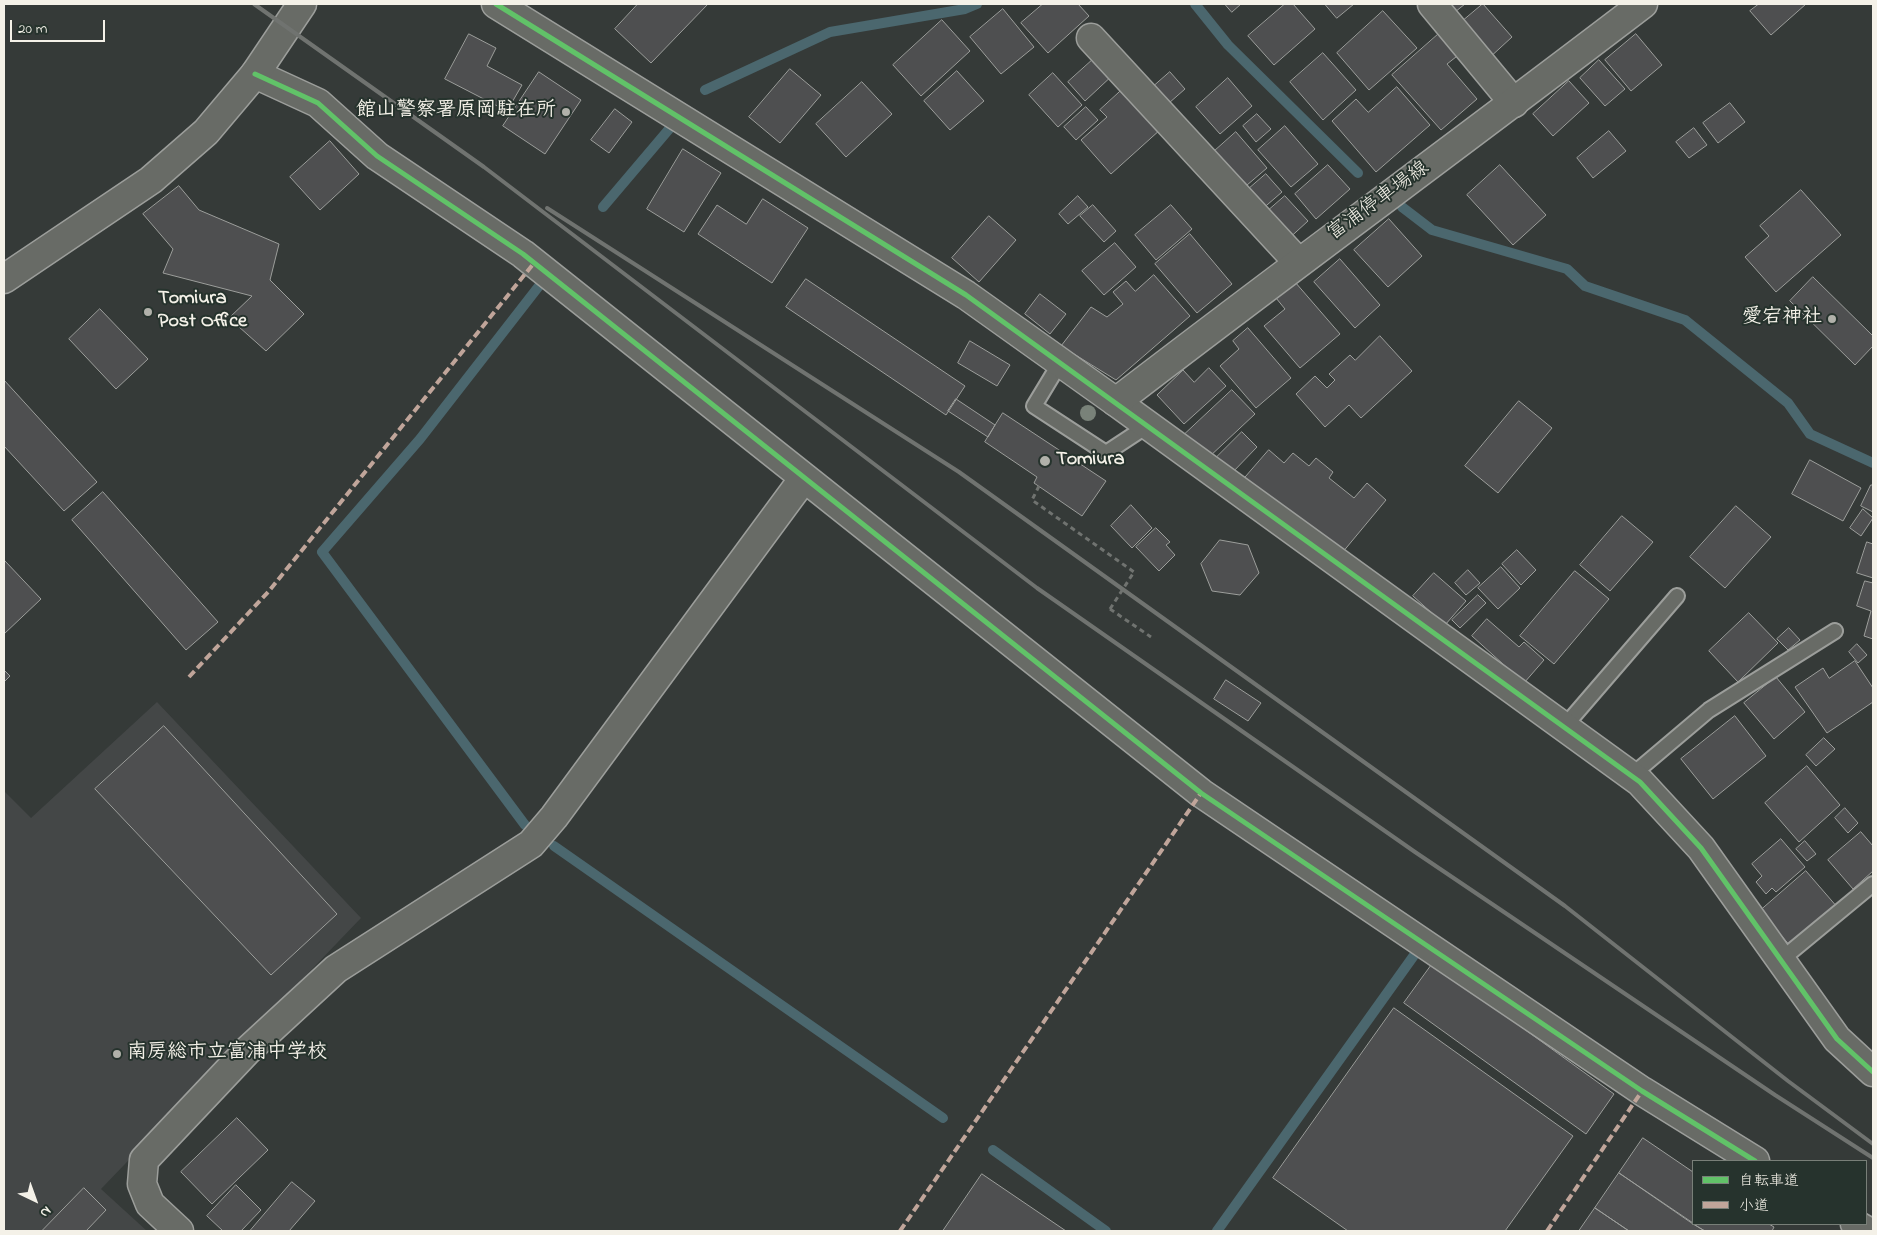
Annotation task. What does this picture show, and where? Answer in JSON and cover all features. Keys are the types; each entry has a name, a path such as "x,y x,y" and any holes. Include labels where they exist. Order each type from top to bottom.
{"street":[{"path":"4,279 151,180 206,132 255,74 302,4"},
{"path":"496,4 966,295 1640,782 1701,848 1837,1039 1873,1072"},
{"path":"1432,4 1514,103"},
{"name":"富浦停車場線","path":"1116,402 1298,262 1514,103 1643,4"},
{"path":"1091,38 1298,262"},
{"path":"255,74 318,103 377,156 523,254 1201,793 1642,1091 1753,1160"},
{"path":"179,1231 150,1204 142,1184 144,1160 247,1051 336,969 531,844 554,817 804,478"}],"lane":[{"path":"1060,363 1034,406 1106,453 1146,426"},
{"path":"1564,727 1677,596"},
{"path":"1631,776 1709,710 1835,631"},
{"path":"1782,960 1873,884"}],"path":[{"path":"1039,486 1032,500 1134,572 1110,609 1151,637"}],"shaded area":[{"name":"南房総市立富浦中学校","path":"157,702 361,918 101,1189 147,1231 4,1231 4,791 31,818"}],"building":[{"path":"638,4 708,4 651,63 615,29"},
{"path":"1043,4 1078,4 1089,16 1048,53 1021,23"},
{"path":"1225,4 1241,4 1232,12"},
{"path":"1285,4 1293,4 1315,29 1274,65 1248,36"},
{"path":"1325,4 1354,4 1337,18"},
{"path":"1448,4 1465,4 1455,12"},
{"path":"1483,4 1512,37 1488,59 1458,25"},
{"path":"1759,4 1806,4 1771,35 1750,11"},
{"path":"1003,9 1034,47 1001,74 970,37"},
{"path":"1383,11 1417,48 1369,90 1337,53"},
{"path":"942,20 970,51 921,96 893,65"},
{"path":"1442,31 1461,53 1447,64 1477,99 1441,130 1392,75"},
{"path":"469,34 496,48 487,66 522,85 507,111 445,79"},
{"path":"1636,34 1662,65 1631,91 1605,60"},
{"path":"1323,53 1356,90 1323,120 1290,82"},
{"path":"1098,55 1115,73 1085,101 1068,82"},
{"path":"1599,60 1625,89 1605,106 1580,78"},
{"path":"790,69 821,95 780,143 749,117"},
{"path":"957,71 984,101 950,130 924,101"},
{"path":"539,72 581,100 545,154 503,126"},
{"path":"1170,72 1185,89 1169,103 1154,86"},
{"path":"1053,73 1082,105 1058,127 1029,95"},
{"path":"1228,78 1252,106 1220,134 1196,107"},
{"path":"1569,81 1589,103 1553,136 1533,114"},
{"path":"862,82 892,114 846,157 816,124"},
{"path":"1397,87 1430,125 1376,172 1332,121 1356,99 1368,112"},
{"path":"1124,88 1161,129 1111,174 1081,140 1107,117 1100,110"},
{"path":"1730,103 1745,122 1718,143 1703,123"},
{"path":"1086,107 1098,120 1076,140 1064,127"},
{"path":"615,109 632,122 609,153 591,140"},
{"path":"1257,114 1271,129 1256,142 1243,126"},
{"path":"1285,126 1318,164 1291,187 1258,150"},
{"path":"1694,128 1707,145 1689,158 1676,142"},
{"path":"1609,131 1626,151 1593,178 1577,158"},
{"path":"1236,132 1267,168 1240,191 1209,156"},
{"path":"330,141 359,174 320,210 290,177"},
{"path":"683,149 721,173 684,232 647,209"},
{"path":"1328,165 1350,189 1316,219 1295,194"},
{"path":"1500,165 1546,215 1513,245 1467,195"},
{"path":"1266,174 1282,192 1260,211 1244,193"},
{"path":"179,186 199,210 279,244 270,280 304,314 266,351 229,318 252,296 163,273 173,249 143,214"},
{"path":"1801,190 1841,235 1776,292 1745,257 1769,236 1760,226"},
{"path":"1078,196 1088,207 1068,224 1059,214"},
{"path":"1285,196 1308,221 1285,242 1262,216"},
{"path":"763,199 808,228 772,283 698,234 717,205 746,224"},
{"path":"1093,205 1116,231 1104,242 1080,216"},
{"path":"1171,205 1192,229 1156,260 1135,235"},
{"path":"989,216 1016,240 979,282 952,258"},
{"path":"1389,219 1422,256 1388,287 1354,250"},
{"path":"1190,234 1232,284 1197,313 1155,264"},
{"path":"1115,243 1136,267 1104,295 1082,271"},
{"path":"1340,259 1380,305 1355,328 1314,282"},
{"path":"1154,275 1190,316 1116,380 1061,346 1091,307 1107,317 1123,304 1113,292 1126,281 1135,291"},
{"name":"愛宕神社","path":"1813,277 1873,336 1873,346 1855,365 1790,301"},
{"path":"806,279 965,386 946,415 786,307"},
{"path":"1295,282 1340,334 1300,368 1264,326 1285,309 1276,298"},
{"path":"1040,294 1066,314 1050,334 1025,314"},
{"path":"100,309 148,359 116,389 69,339"},
{"path":"1248,328 1291,378 1256,408 1220,366 1239,349 1233,341"},
{"path":"1380,336 1412,371 1361,418 1349,405 1325,427 1296,394 1315,376 1327,388 1335,380 1329,374 1350,355 1355,360"},
{"path":"970,341 1010,365 997,386 958,363"},
{"path":"1209,368 1226,386 1184,424 1157,395 1183,370 1194,382"},
{"path":"4,380 97,482 64,511 4,446"},
{"path":"1232,390 1255,414 1208,458 1185,434"},
{"path":"956,399 995,425 988,437 948,411"},
{"path":"1519,401 1552,428 1498,493 1465,466"},
{"path":"1003,413 1106,481 1082,516 1034,483 1037,477 985,442"},
{"path":"1242,432 1257,447 1230,475 1214,460"},
{"path":"1269,450 1284,463 1293,453 1309,466 1316,458 1333,472 1329,478 1354,498 1367,483 1386,500 1337,559 1243,480"},
{"path":"1810,460 1861,488 1843,521 1792,494"},
{"path":"1871,485 1873,485 1873,512 1861,506"},
{"path":"103,492 218,622 186,650 72,520"},
{"path":"1131,505 1152,528 1132,548 1111,526"},
{"path":"1736,506 1771,537 1725,588 1690,557"},
{"path":"1863,509 1873,518 1861,536 1850,528"},
{"path":"1622,516 1653,542 1610,591 1580,565"},
{"path":"1156,528 1170,542 1166,545 1175,555 1159,571 1136,547"},
{"path":"1220,540 1248,545 1259,573 1240,595 1212,591 1201,564"},
{"path":"1867,542 1873,544 1873,578 1857,573"},
{"path":"1517,550 1536,570 1521,585 1502,564"},
{"path":"4,562 41,599 4,634"},
{"path":"1501,567 1520,588 1498,609 1478,588"},
{"path":"1468,570 1480,583 1466,595 1455,583"},
{"path":"1575,571 1609,599 1554,664 1520,636"},
{"path":"1434,573 1466,601 1445,625 1413,596"},
{"path":"1865,581 1873,583 1873,639 1864,636 1871,611 1857,606"},
{"path":"1478,595 1486,603 1460,628 1452,620"},
{"path":"1749,613 1778,643 1738,682 1709,651"},
{"path":"1487,619 1519,647 1524,642 1544,660 1524,683 1472,636"},
{"path":"1789,628 1800,640 1788,650 1777,639"},
{"path":"1857,644 1867,655 1858,663 1849,652"},
{"path":"1855,661 1873,688 1873,702 1827,733 1795,687 1823,668 1829,678"},
{"path":"4,670 10,676 4,682"},
{"path":"1776,677 1805,712 1774,739 1744,703"},
{"path":"1226,680 1261,703 1248,721 1214,699"},
{"path":"1735,716 1766,756 1713,799 1681,759"},
{"path":"164,726 337,914 271,975 95,789"},
{"path":"1824,738 1835,749 1816,766 1806,755"},
{"path":"1807,766 1840,805 1799,842 1765,803"},
{"path":"1845,808 1858,823 1848,833 1835,818"},
{"path":"1861,832 1873,846 1873,871 1853,889 1828,860"},
{"path":"1781,839 1805,867 1776,892 1772,888 1766,894 1756,882 1762,876 1752,864"},
{"path":"1805,841 1816,854 1807,861 1796,849"},
{"path":"1806,871 1838,908 1792,948 1760,911"},
{"path":"1433,963 1614,1094 1586,1134 1404,1003"},
{"path":"1394,1008 1573,1136 1505,1231 1348,1231 1273,1178"},
{"path":"237,1118 268,1150 212,1204 181,1172"},
{"path":"1643,1138 1692,1171 1692,1222 1619,1173"},
{"path":"1619,1173 1692,1225 1705,1231 1629,1231 1595,1208"},
{"path":"982,1174 1066,1231 943,1231"},
{"path":"292,1182 315,1201 289,1231 250,1231"},
{"path":"236,1185 261,1210 241,1231 223,1231 207,1216"},
{"path":"84,1188 106,1210 86,1231 42,1231"},
{"path":"1595,1208 1629,1231 1579,1231"},
{"path":"1696,1225 1771,1225 1774,1227 1772,1231 1705,1231"}],"waterway":[{"path":"705,90 830,32 965,9 977,4"},
{"path":"1195,4 1228,45 1358,173"},
{"path":"603,207 670,128"},
{"path":"1402,207 1432,230 1567,269 1585,286 1685,320 1788,403 1810,434 1873,463"},
{"path":"525,825 322,552 420,439 539,286"},
{"path":"554,846 943,1118"},
{"path":"1217,1231 1415,954"},
{"path":"993,1150 1106,1231"}],"railway":[{"path":"254,4 484,167 1037,588 1415,852 1775,1095 1873,1158"},
{"path":"547,208 959,472 1565,906 1788,1081 1873,1144"}],"marked path":[{"path":"189,677 269,591 534,263"},
{"path":"900,1231 1201,793"},
{"path":"1547,1231 1642,1091"}],"cycle path":[{"path":"496,4 966,295 1640,782 1701,848 1837,1039 1873,1072"},
{"path":"255,74 318,103 377,156 523,254 1201,793 1642,1091 1753,1160"}],"place":[{"name":"館山警察署原岡駐在所","path":"566,112"},
{"name":"Tomiura Post Office","path":"148,312"},
{"name":"愛宕神社","path":"1832,319"},
{"name":"Tomiura","path":"1045,461"},
{"name":"南房総市立富浦中学校","path":"117,1054"}]}
